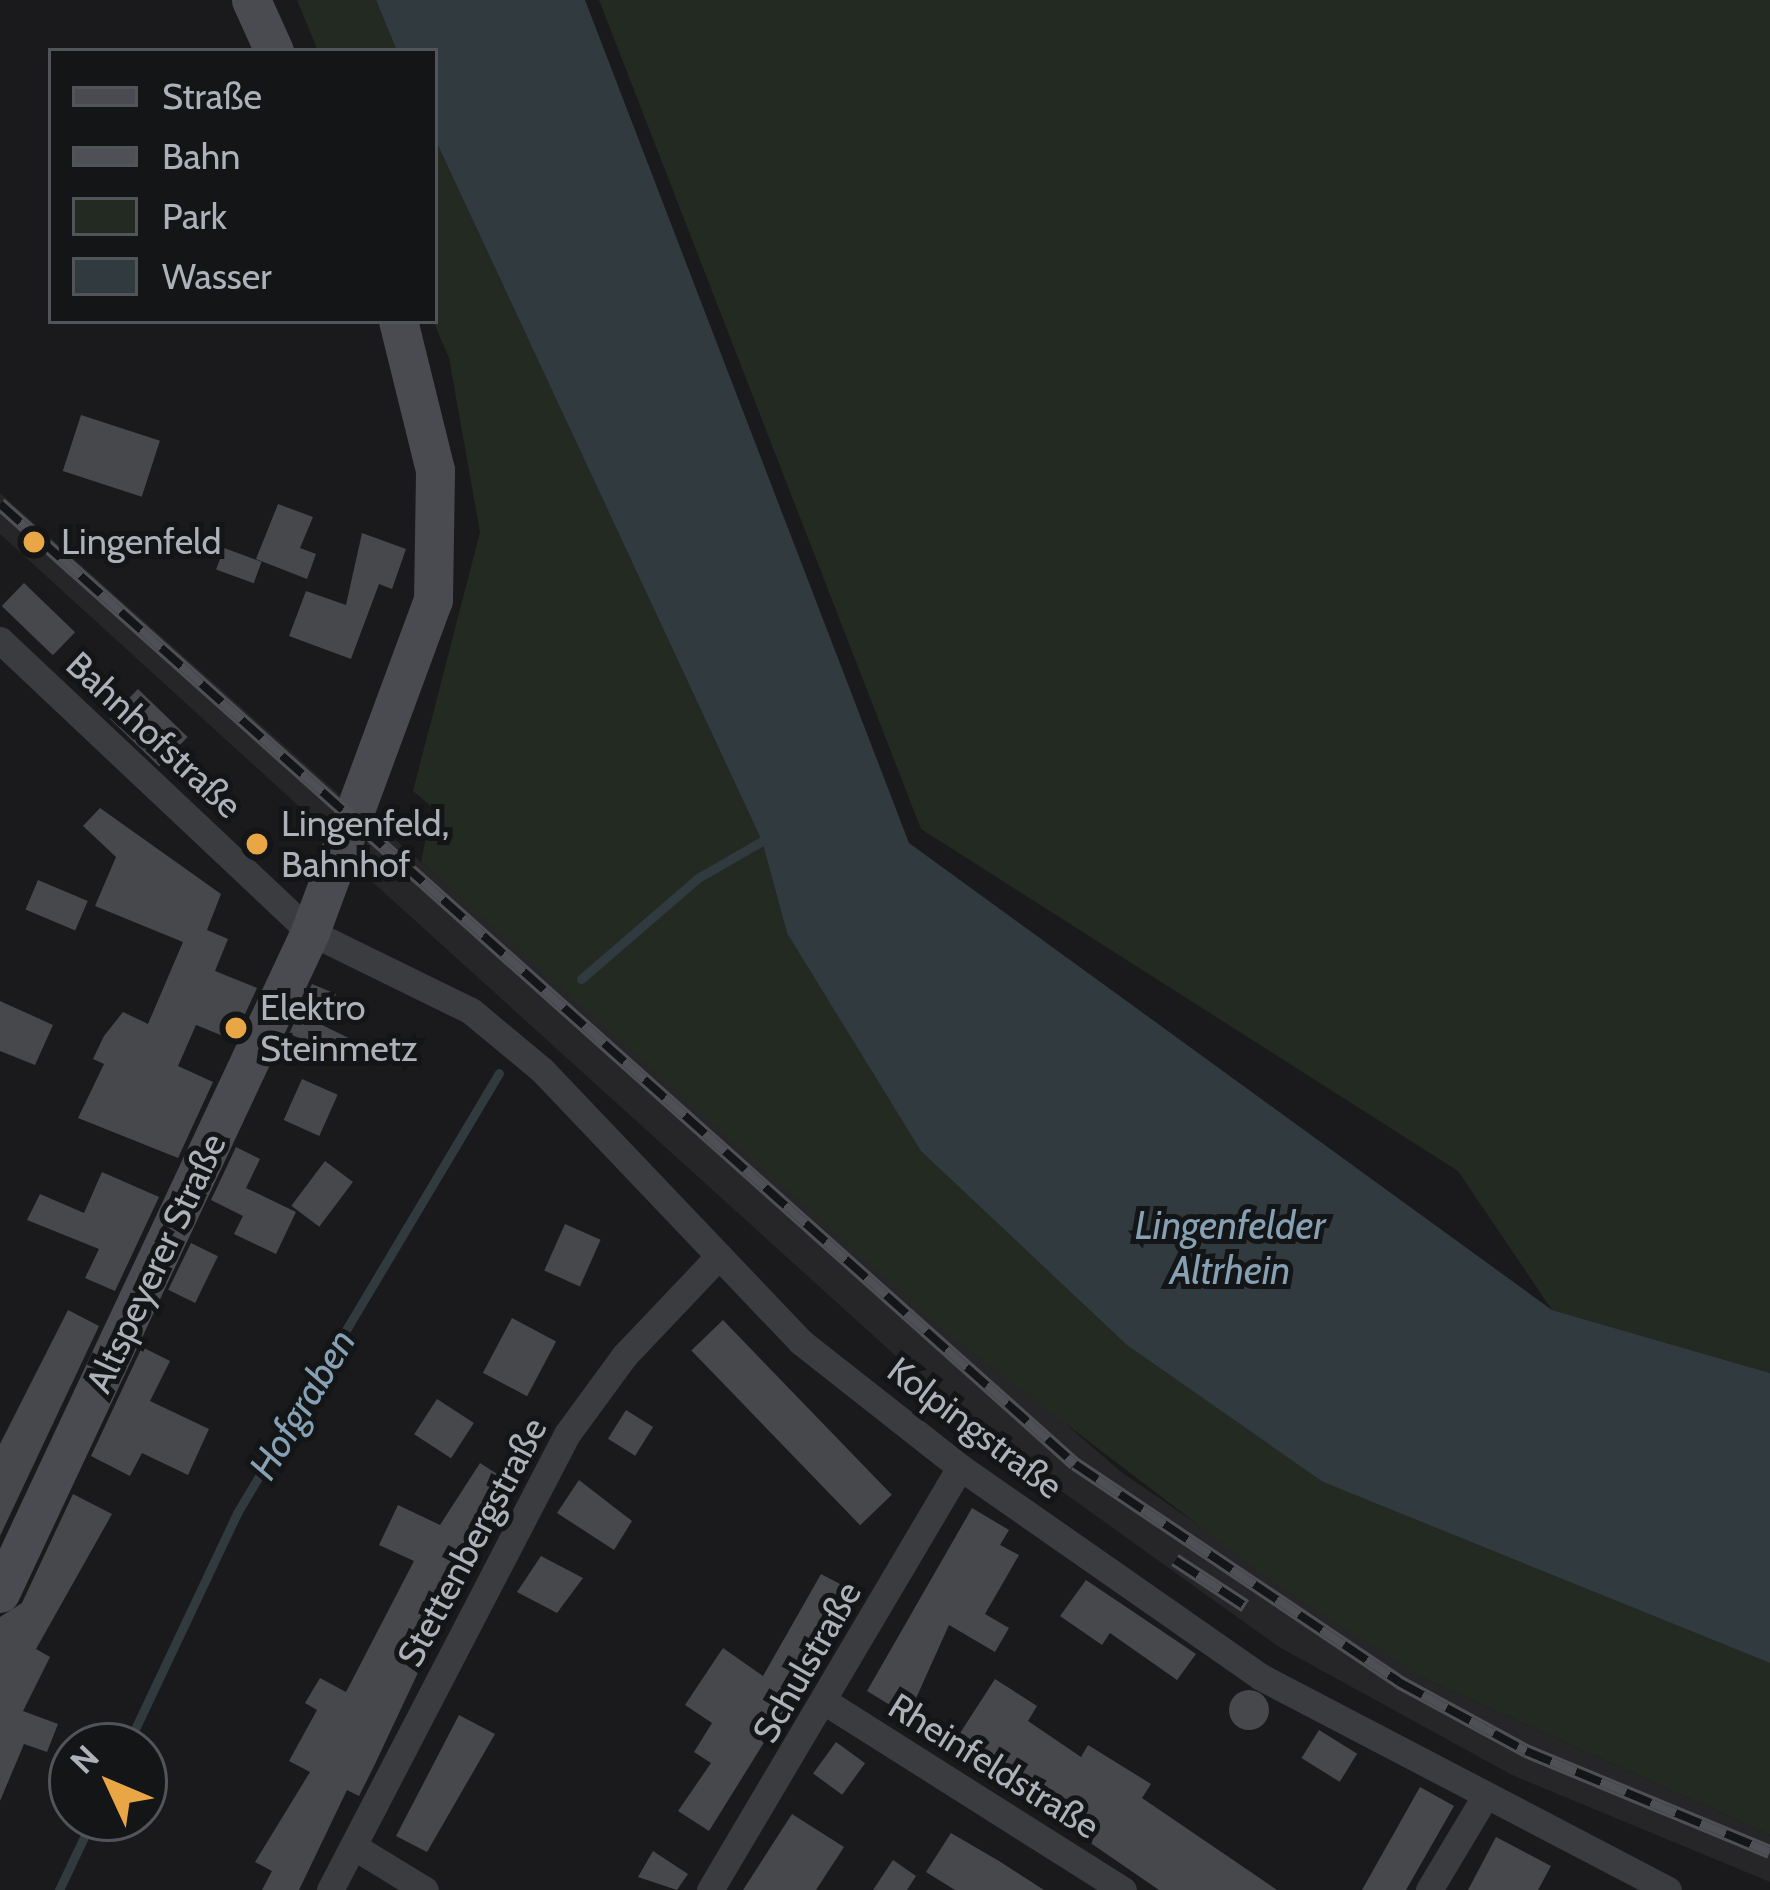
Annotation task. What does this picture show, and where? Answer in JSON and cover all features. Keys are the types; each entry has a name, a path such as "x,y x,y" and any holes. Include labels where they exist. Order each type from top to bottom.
{"main road":[{"path":"251,0 273,48"},
{"name":"Altspeyerer Straße","path":"0,1593 12,1536 310,932 433,600 438,517 424,408 399,324"}],"street":[{"name":"Bahnhofstraße","path":"0,640 310,932"},
{"name":"Kolpingstraße","path":"310,932 471,1011 542,1070 800,1342 960,1467 1261,1677 1484,1798 1668,1890"},
{"name":"Stettenbergstraße","path":"330,1890 567,1434 624,1356 719,1256"},
{"name":"Schulstraße","path":"710,1890 827,1702 960,1467"},
{"name":"Rheinfeldstraße","path":"827,1702 1123,1890"},
{"path":"1429,1890 1484,1798"},
{"path":"353,1846 424,1890"}],"shaded area":[{"path":"0,493 341,796 325,830 0,534"},
{"path":"376,823 1121,1472 1421,1677 1770,1835 1770,1882 1512,1775 1279,1647 982,1434 357,868"}],"green space":[{"path":"297,0 376,0 396,48 317,48"},
{"path":"599,0 1770,0 1770,1373 1552,1310 1458,1171 921,829"},
{"path":"438,145 762,841 787,933 1323,1482 1770,1663 1770,1835 1421,1677 1269,1579 947,1333 421,862 432,807 413,791 480,532 449,358 434,324 438,324"}],"water":[{"name":"Lingenfelder Altrhein","path":"376,0 585,0 909,843 1552,1310 1770,1373 1770,1663 1323,1482 1127,1345 921,1151 787,933 762,841 438,145 438,48 396,48"}],"building":[{"path":"81,415 160,441 142,497 63,471"},
{"path":"278,504 313,517 300,548 316,554 307,579 256,559"},
{"path":"362,533 406,549 392,589 379,584 351,659 289,636 306,591 346,605"},
{"path":"224,548 262,562 254,583 216,570"},
{"path":"24,583 75,632 53,655 2,606"},
{"path":"138,689 188,737 159,766 110,718"},
{"path":"100,808 221,894 207,930 228,939 215,971 257,988 233,1040 196,1025 178,1066 213,1082 178,1158 78,1118 104,1064 93,1059 104,1036 123,1012 148,1024 183,942 95,906 116,857 83,826"},
{"path":"38,880 88,901 75,931 25,909"},
{"path":"312,984 336,994 322,1025 365,1046 359,1060 289,1034"},
{"path":"0,1001 53,1025 35,1065 0,1051"},
{"path":"302,1079 338,1095 319,1136 284,1120"},
{"path":"236,1147 260,1159 246,1188 296,1212 276,1254 234,1234 243,1216 211,1200"},
{"path":"325,1161 353,1182 319,1227 291,1206"},
{"path":"102,1172 159,1197 115,1291 85,1278 99,1249 27,1220 40,1194 84,1213"},
{"path":"565,1224 601,1240 580,1286 544,1271"},
{"path":"191,1243 218,1256 195,1303 168,1290"},
{"path":"68,1310 99,1326 0,1536 0,1444"},
{"path":"512,1318 556,1341 527,1396 483,1373"},
{"path":"723,1320 892,1495 860,1525 691,1351"},
{"path":"142,1347 170,1361 150,1401 209,1429 188,1475 142,1453 130,1476 91,1456"},
{"path":"437,1399 474,1423 451,1458 414,1434"},
{"path":"626,1410 653,1427 635,1456 608,1439"},
{"path":"480,1463 519,1488 488,1524 359,1796 347,1790 299,1890 262,1890 272,1871 255,1862 310,1772 289,1761 317,1710 305,1703 320,1678 346,1692 414,1561 379,1545 398,1505 440,1525"},
{"path":"579,1480 632,1521 614,1550 557,1513"},
{"path":"73,1494 112,1514 36,1649 50,1657 23,1711 53,1722 48,1722 48,1749 24,1744 0,1801 0,1617 22,1603"},
{"path":"972,1508 1009,1530 1000,1545 1019,1555 985,1614 1009,1628 995,1652 949,1625 908,1716 867,1691"},
{"path":"541,1556 583,1578 557,1613 517,1592"},
{"path":"821,1574 857,1593 709,1831 678,1811 711,1763 694,1752 712,1723 685,1705 723,1648 763,1676"},
{"path":"1086,1580 1196,1654 1177,1680 1110,1633 1102,1645 1060,1616"},
{"path":"995,1679 1037,1706 1028,1721 1081,1757 1088,1745 1151,1784 1142,1798 1277,1890 1159,1890 951,1747"},
{"path":"1249,1690 1263,1696 1269,1710 1263,1724 1249,1730 1235,1724 1229,1710 1235,1696"},
{"path":"459,1715 495,1734 427,1852 396,1836"},
{"path":"1319,1730 1357,1754 1340,1782 1302,1758"},
{"path":"836,1742 865,1763 842,1795 813,1774"},
{"path":"1420,1787 1454,1806 1406,1890 1362,1890"},
{"path":"792,1814 844,1847 816,1890 743,1890"},
{"path":"951,1833 1044,1890 955,1890 926,1872"},
{"path":"1496,1837 1551,1866 1538,1890 1468,1890"},
{"path":"653,1851 688,1874 677,1890 638,1877"},
{"path":"893,1860 916,1876 907,1890 873,1890"}],"waterway":[{"name":"Hofgraben","path":"581,979 698,878 762,841"},
{"name":"Hofgraben","path":"138,1722 237,1513 499,1073"},
{"name":"Hofgraben","path":"59,1890 82,1842"}],"railway":[{"path":"0,504 1075,1464 1399,1682 1526,1751 1770,1852"},
{"path":"1175,1560 1245,1606"}],"place":[{"name":"Lingenfeld","path":"34,542"},
{"name":"Lingenfeld, Bahnhof","path":"257,844"},
{"name":"Elektro Steinmetz","path":"236,1028"}]}
